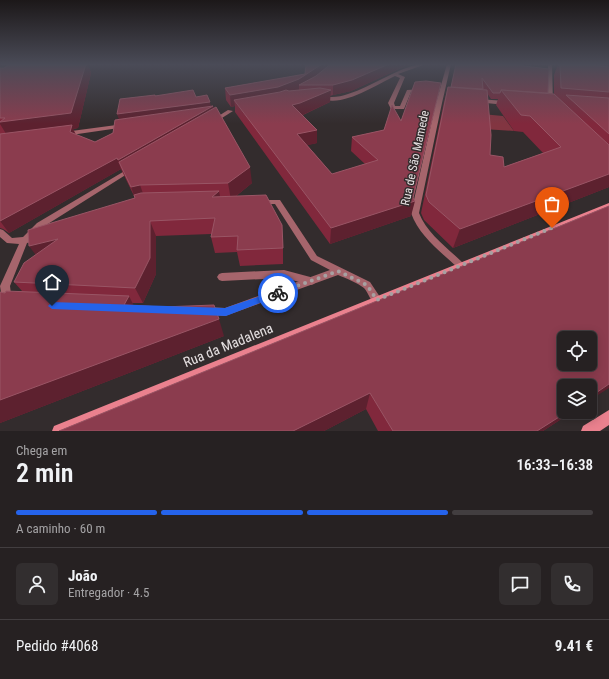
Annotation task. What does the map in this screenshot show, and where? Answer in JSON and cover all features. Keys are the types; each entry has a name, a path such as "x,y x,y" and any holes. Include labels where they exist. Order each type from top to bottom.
{"main road":[{"name":"Rua da Madalena","path":"59,431 609,205"},
{"path":"588,431 609,417"}],"street":[{"path":"313,97 320,96 333,99 354,93 373,84"},
{"path":"399,84 390,103 393,108 402,108 407,92 419,90 429,91"},
{"name":"Rua de São Mamede","path":"445,84 443,95 439,102 415,212 417,220 422,228 460,266"},
{"path":"542,105 554,108 551,84"},
{"path":"472,100 511,103"},
{"path":"210,114 237,109"},
{"path":"203,127 230,111"},
{"path":"60,134 128,126"},
{"path":"14,302 6,302 2,287 24,241 40,225 138,166"},
{"path":"254,202 277,202 314,258 367,285 377,300"},
{"path":"0,232 10,241 24,241 39,236"},
{"path":"194,311 226,312 338,271"},
{"path":"222,277 284,274 311,281"}],"shaded area":[{"path":"482,114 503,116 514,131 483,129"}],"building":[{"path":"0,84 80,84 71,113 0,122 5,118 0,118"},
{"path":"247,84 286,84 278,87 230,95 225,88"},
{"path":"301,84 336,84 333,85 299,85"},
{"path":"414,84 441,84 413,198 415,201 331,228 234,100 286,90 320,88 331,90 292,105 317,130 297,134 332,174 378,160 352,137 384,130 392,105 401,121"},
{"path":"452,84 483,84 483,89 451,87"},
{"path":"486,84 548,84 548,93 501,90 500,93 493,93"},
{"path":"561,84 609,84 609,92 561,88"},
{"path":"448,87 487,90 491,135 490,155 503,157 504,167 561,147 530,116 521,115 501,90 554,94 609,145 609,174 460,229 429,202 426,195"},
{"path":"193,90 196,97 207,95 210,102 117,114 120,99 155,96"},
{"path":"566,95 609,98 609,134"},
{"path":"213,106 118,160 117,158 0,221 0,134 72,125 70,132 95,142 113,133 115,120"},
{"path":"216,107 250,167 228,183 140,185 131,187 119,162"},
{"path":"219,191 212,197 266,195 282,225 283,248 237,250 238,236 211,237 215,218 150,221 150,258 135,288 14,282 24,263 58,239 29,246 28,230 135,198 134,195 141,193"},
{"path":"609,206 609,384 597,392 597,379 557,379 557,418 537,431 393,431 370,393 293,431 59,431"},
{"path":"6,291 129,296 124,305 162,307 214,305 219,319 0,400 0,292 5,293"}],"way so far":[{"path":"278,293 338,271 367,285 377,300 552,228"}],"route":[{"path":"52,306 226,312 278,293"}]}
